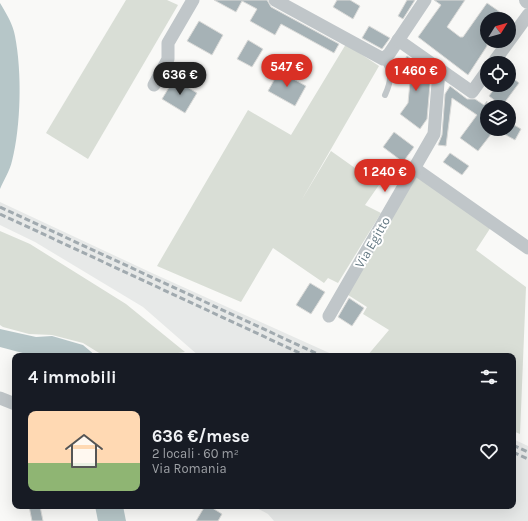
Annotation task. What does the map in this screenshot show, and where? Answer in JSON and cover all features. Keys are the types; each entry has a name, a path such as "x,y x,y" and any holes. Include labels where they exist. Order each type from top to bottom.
{"street":[{"path":"154,85 168,59 168,43 192,0"},
{"path":"275,0 376,57 383,59 398,40 425,0"},
{"path":"498,56 528,15"},
{"path":"398,40 472,92 480,81"},
{"name":"Via Egitto","path":"329,316 434,134 439,70"},
{"path":"414,168 528,248"},
{"path":"0,398 12,403"}],"lane":[{"path":"383,59 390,69 391,76 390,85 385,95"}],"shaded area":[{"path":"126,0 167,0 178,5 88,159 46,133"},
{"path":"0,3 11,23 15,36 19,66 20,98 15,147 12,161 0,189"},
{"path":"346,44 379,66 301,201 331,151 379,185 365,205 381,213 338,283 328,278 324,283 273,248 241,302 157,266 248,110 291,135"},
{"path":"416,174 491,227 476,250 526,287 520,434 516,432 516,353 370,353 389,330 363,314 367,307 345,293"},
{"path":"0,202 329,353 196,353 143,307 35,242 0,225"},
{"path":"0,231 30,244 126,304 185,352 99,353 83,343 52,335 29,334 0,325"},
{"path":"0,329 36,337 52,336 83,345 92,353 23,353 0,347"},
{"path":"516,440 528,446 528,521 274,521 268,514 259,509 516,509"},
{"path":"96,509 124,509 126,521 98,521"}],"building":[{"path":"214,0 267,0 271,7 339,44 334,53 281,24 275,35 250,21 257,9 242,1 236,12"},
{"path":"337,0 350,0 360,6 353,19 333,7"},
{"path":"407,0 415,0 403,19 398,16"},
{"path":"434,0 465,0 447,27 460,37 463,37 480,13 480,48 486,48 468,75 418,37 441,5"},
{"path":"487,3 500,12 481,12"},
{"path":"199,21 223,35 212,55 187,41"},
{"path":"369,26 390,38 382,49 362,38"},
{"path":"248,40 263,49 252,67 237,59"},
{"path":"407,56 431,73 427,119 420,129 400,114 408,103 410,82 397,72"},
{"path":"279,71 306,86 295,106 268,91"},
{"path":"174,79 197,93 185,113 162,99"},
{"path":"450,86 467,99 475,99 480,102 480,136 490,136 478,151 460,138 477,115 452,98 446,146 438,145 442,135 445,94"},
{"path":"492,92 512,92 506,100 494,100 489,96"},
{"path":"516,126 521,129 515,140 508,136 516,136"},
{"path":"394,132 414,147 403,162 383,147"},
{"path":"450,153 469,166 462,175 443,162"},
{"path":"310,283 325,292 311,314 296,305"},
{"path":"349,298 364,308 352,326 338,317"},
{"path":"30,509 41,509 43,521 32,521"},
{"path":"203,509 214,509 222,514 218,521 196,521"}],"railway":[{"path":"0,207 316,353"},
{"path":"0,214 300,353"},
{"path":"516,446 528,452"},
{"path":"516,453 528,459"}]}
